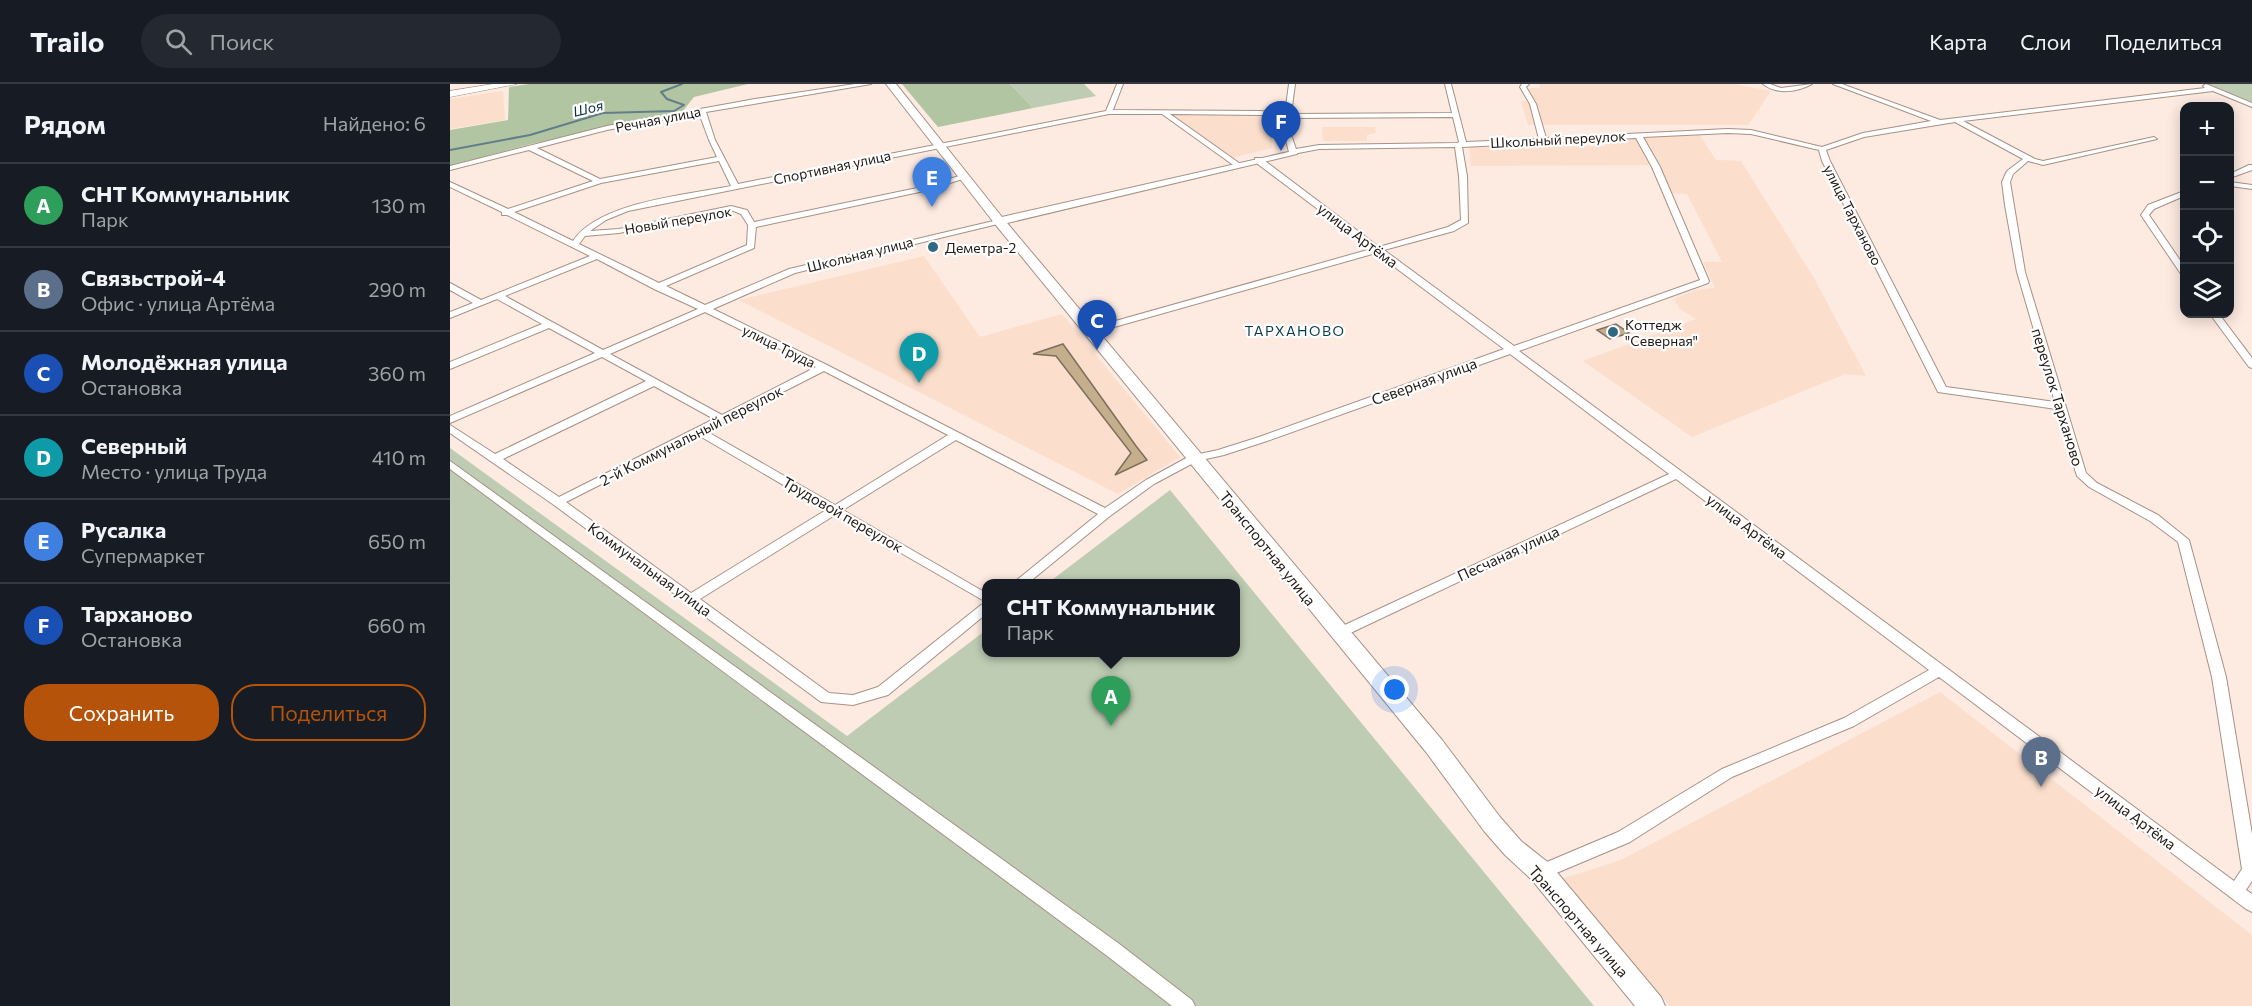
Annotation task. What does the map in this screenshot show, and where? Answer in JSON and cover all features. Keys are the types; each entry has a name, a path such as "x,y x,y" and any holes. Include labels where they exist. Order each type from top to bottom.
{"main road":[{"path":"450,94 512,84"}],"street":[{"name":"Речная улица","path":"450,168 529,147 702,111 868,84"},
{"name":"Транспортная улица","path":"891,84 999,221 1434,746 1492,824 1513,848 1541,872 1652,1006"},
{"path":"1109,112 1120,84"},
{"path":"1292,84 1287,137 1293,152"},
{"path":"1090,331 1451,229 1465,221 1463,176 1458,146 1463,143 1448,84"},
{"path":"1526,84 1523,87 1533,104 1543,141"},
{"path":"1766,84 1773,88 1787,90 1809,84"},
{"path":"1836,84 1938,122"},
{"path":"2202,84 2252,105"},
{"name":"улица Тарханово","path":"2059,406 1942,390 1822,149 1863,135 1938,122 2213,89"},
{"path":"702,111 721,158 736,187"},
{"name":"Спортивная улица","path":"574,246 580,234 603,218 626,208 1109,112 1261,113 1288,116 1456,115"},
{"path":"1163,113 1236,165"},
{"path":"1956,120 2028,158 2052,162 2072,155 2154,139"},
{"name":"Школьный переулок","path":"1293,152 1319,147 1458,146 1718,131 1751,132 1822,149"},
{"name":"Северная улица","path":"1024,579 1106,513 1150,482 1194,458 1242,446 1705,280 1656,167 1638,135"},
{"path":"529,147 599,181"},
{"name":"Школьная улица","path":"450,420 792,271 1293,152"},
{"path":"505,213 599,181 721,158"},
{"name":"переулок Тарханово","path":"2028,158 2010,172 2006,182 2021,272 2081,474 2086,480 2154,518 2183,540 2219,677 2250,870 2236,891"},
{"name":"улица Артёма","path":"1258,160 2252,904"},
{"path":"2234,174 2252,167"},
{"path":"752,225 924,189 963,176"},
{"name":"улица Труда","path":"450,184 505,213 824,367 1106,513"},
{"path":"2234,185 2252,187"},
{"path":"2180,195 2151,207 2145,215 2180,266"},
{"name":"Новый переулок","path":"580,234 619,231 731,208 744,212 752,225 752,246 657,287"},
{"path":"450,315 595,257"},
{"path":"450,286 480,303"},
{"path":"498,296 722,419"},
{"path":"2218,318 2252,365"},
{"path":"450,366 549,324"},
{"name":"2-й Коммунальный переулок","path":"558,502 824,367"},
{"path":"495,459 653,382"},
{"name":"Коммунальная улица","path":"450,428 558,502 826,698 853,700 883,691 982,612"},
{"name":"Трудовой переулок","path":"699,430 982,595"},
{"path":"691,599 956,435"},
{"path":"450,464 1112,949 1186,1006"},
{"name":"Песчаная улица","path":"1339,633 1677,474"},
{"path":"1541,872 1648,825 1727,773 1849,722 1940,670"}],"shaded area":[{"path":"1539,84 1734,84 1771,91 1748,125 1528,125 1521,101 1534,101 1528,88 1540,88"},
{"path":"503,91 505,120 450,129 450,99"},
{"path":"1171,114 1273,115 1272,148 1231,158"},
{"path":"1322,127 1375,127 1376,133 1367,135 1367,141 1323,141"},
{"path":"1699,134 1716,160 1741,161 1814,278 1866,376 1845,374 1692,437 1583,361 1696,319 1680,309 1674,299 1696,290 1715,288 1703,262 1722,262 1687,194 1670,193 1657,165 1471,166 1469,147 1606,146 1603,139"},
{"path":"924,256 980,337 1062,314 1180,457 1118,494 739,300"},
{"path":"1940,692 2252,935 2252,1006 1670,1006 1561,879 1621,860"}],"green space":[{"path":"529,84 748,84 694,97 682,112 675,114 531,144 450,166 450,130 508,120 509,87"},
{"path":"902,84 1010,84 1033,108 938,127"},
{"path":"1010,84 1084,84 1096,96 1033,108"},
{"path":"2203,84 2252,84 2252,106"},
{"path":"450,448 847,736 982,633 982,657 1240,657 1240,579 1053,579 1170,490 1594,1006 450,1006"}],"building":[{"name":"Коттедж \"Северная\"","path":"1616,324 1629,333 1610,339 1597,330"},
{"path":"1063,344 1147,460 1115,475 1131,453 1056,356 1033,354"}],"waterway":[{"name":"Шоя","path":"450,150 530,135 603,113 674,111 684,105 667,99 661,92 682,84"}],"place":[{"name":"Тарханово","path":"1281,151"},
{"name":"Русалка","path":"932,207"},
{"name":"Деметра-2","path":"933,247"},
{"name":"Коттедж \"Северная\"","path":"1613,332"},
{"name":"Молодёжная улица","path":"1097,350"},
{"name":"Северный","path":"919,383"},
{"name":"СНТ Коммунальник","path":"1111,726"},
{"name":"Связьстрой-4","path":"2041,787"}],"district":[{"name":"ТАРХАНОВО","path":"1295,330"}]}
